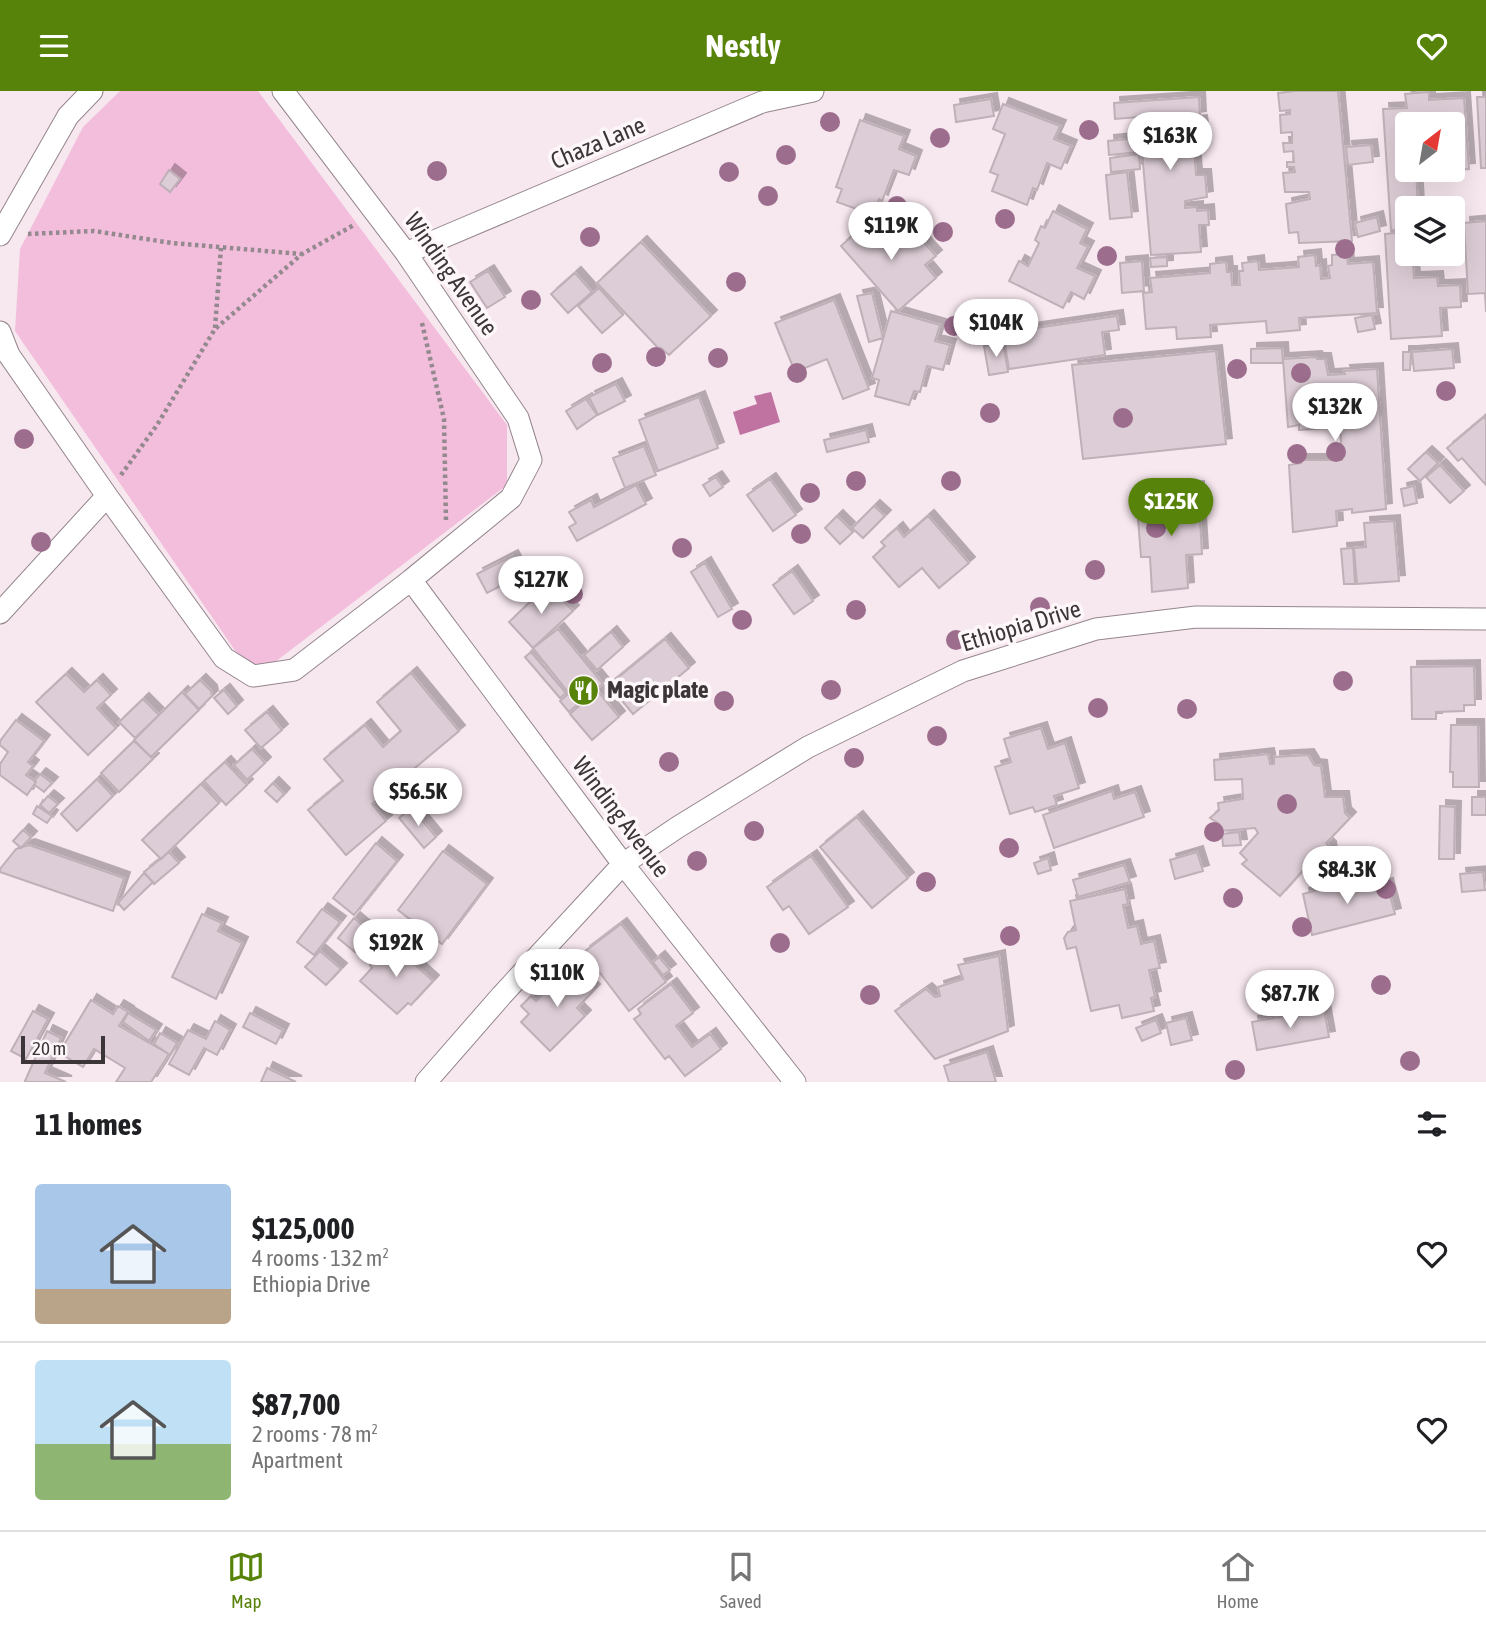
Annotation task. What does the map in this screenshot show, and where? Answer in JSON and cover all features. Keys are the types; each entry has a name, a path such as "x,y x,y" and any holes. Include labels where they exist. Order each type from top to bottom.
{"street":[{"path":"0,235 68,116 92,91"},
{"name":"Winding Avenue","path":"0,332 9,355 224,659 253,676 294,670 411,580 511,498 531,460 518,418 406,253 283,91"},
{"name":"Chaza Lane","path":"406,253 762,102 813,91"},
{"path":"0,613 107,496"},
{"name":"Winding Avenue","path":"411,580 623,865 795,1082"},
{"name":"Ethiopia Drive","path":"426,1082 623,865 678,827 808,747 963,671 1096,629 1196,617 1486,619"}],"path":[{"path":"107,496 157,425 215,329 302,254 376,212"},
{"path":"0,235 94,231 172,243 302,254"},
{"path":"215,329 221,248"},
{"path":"421,317 444,419 446,551"}],"shaded area":[{"path":"120,91 258,91 507,425 507,485 254,678 15,331 20,249 83,127"},
{"path":"771,392 780,422 740,435 733,412 757,404 754,396"}],"building":[{"path":"1338,91 1352,241 1299,243 1298,232 1289,233 1286,204 1310,199 1309,192 1285,192 1283,173 1295,172 1294,167 1287,167 1287,162 1294,162 1293,151 1284,152 1283,143 1292,143 1292,132 1281,133 1280,115 1290,114 1290,110 1280,111 1278,93"},
{"path":"1429,92 1429,100 1464,98 1465,112 1395,112 1395,182 1417,182 1417,196 1395,196 1395,230 1391,230 1383,109 1407,108 1405,94"},
{"path":"1199,97 1200,117 1191,118 1191,122 1201,121 1203,136 1193,137 1196,175 1205,175 1207,197 1185,201 1185,208 1208,210 1209,225 1199,225 1201,252 1151,255 1139,117 1115,119 1114,103"},
{"path":"1477,97 1486,97 1486,168 1481,168"},
{"path":"991,99 994,116 956,122 954,105"},
{"path":"1003,104 1060,126 1054,139 1071,146 1061,169 1047,163 1037,190 1033,188 1027,205 992,191 998,175 990,172 1005,134 993,129"},
{"path":"1465,112 1469,169 1465,169"},
{"path":"860,120 904,136 899,149 916,156 909,175 894,170 882,201 879,199 873,215 837,202 842,189 836,187"},
{"path":"1137,138 1139,152 1109,155 1108,141"},
{"path":"1371,145 1373,162 1348,165 1346,147"},
{"path":"1139,154 1140,169 1111,172 1110,158"},
{"path":"169,170 180,179 170,192 160,184"},
{"path":"1127,172 1132,217 1110,219 1106,175"},
{"path":"1053,211 1087,229 1080,243 1088,247 1077,268 1095,276 1084,299 1071,292 1063,308 1009,281 1019,261 1028,266 1039,243 1035,240 1041,226 1045,228"},
{"path":"873,217 884,229 888,226 906,247 918,236 936,256 925,265 936,278 898,311 841,246"},
{"path":"1377,217 1380,231 1358,237 1355,223"},
{"path":"1486,221 1486,312 1485,293 1468,294 1465,223"},
{"path":"1395,233 1395,266 1413,266 1414,278 1437,277 1438,286 1460,285 1461,307 1440,308 1442,336 1391,339 1385,234"},
{"path":"641,242 711,316 669,355 661,348 660,350 597,283"},
{"path":"1347,254 1348,264 1373,262 1377,313 1299,318 1300,330 1267,333 1266,321 1210,325 1211,337 1177,339 1176,327 1146,329 1143,293 1152,292 1150,278 1210,273 1210,264 1226,262 1227,272 1231,272 1232,285 1240,285 1239,271 1243,271 1242,263 1258,261 1259,270 1299,267 1298,257 1315,255 1316,266 1320,265 1321,279 1330,278 1328,266 1332,265 1332,255"},
{"path":"1167,257 1167,266 1151,267 1150,258"},
{"path":"1142,261 1144,291 1122,293 1120,263"},
{"path":"488,271 505,297 487,308 470,282"},
{"path":"575,273 592,292 568,313 551,294"},
{"path":"599,288 623,315 602,333 578,306"},
{"path":"872,293 883,338 869,342 857,296"},
{"path":"834,300 869,389 843,399 827,359 795,372 775,323"},
{"path":"891,311 940,325 935,341 950,345 943,370 927,366 920,392 914,391 909,405 875,396 879,380 872,378"},
{"path":"1372,315 1375,329 1358,332 1355,318"},
{"path":"1117,316 1119,330 1102,332 1105,355 1009,369 1003,333"},
{"path":"1003,342 1008,372 989,375 984,346"},
{"path":"1282,348 1283,363 1251,363 1251,349"},
{"path":"1452,349 1454,368 1414,371 1412,352"},
{"path":"1216,351 1226,444 1083,459 1072,365"},
{"path":"1403,352 1411,352 1410,370 1403,370"},
{"path":"1283,359 1325,359 1328,375 1377,369 1386,509 1352,513 1352,509 1336,511 1337,526 1293,532 1289,465 1301,463 1300,460 1342,460 1340,425 1329,424 1328,428 1299,430 1299,425 1288,427"},
{"path":"616,384 625,401 598,415 589,397"},
{"path":"699,397 718,448 658,471 639,420"},
{"path":"586,399 597,415 577,429 566,411"},
{"path":"1484,417 1486,485 1462,458 1458,461 1447,448"},
{"path":"866,430 869,442 827,452 824,440"},
{"path":"644,446 656,475 625,488 613,458"},
{"path":"1426,452 1438,463 1420,481 1408,469"},
{"path":"1440,465 1464,491 1450,503 1426,477"},
{"path":"716,477 723,487 710,496 703,485"},
{"path":"770,479 796,515 773,531 747,495"},
{"path":"636,485 646,504 577,541 569,527 576,523 569,512 591,500 594,507"},
{"path":"1414,486 1417,503 1404,506 1401,489"},
{"path":"1198,487 1202,554 1186,555 1188,588 1152,592 1150,557 1141,557 1137,506 1170,505 1169,488"},
{"path":"874,506 885,516 863,538 852,528"},
{"path":"837,516 853,532 840,544 825,528"},
{"path":"928,516 969,563 939,588 922,568 899,587 873,557 885,546 881,542 897,528 904,537"},
{"path":"1394,521 1399,581 1357,584 1354,548 1366,547 1364,523"},
{"path":"1353,548 1355,584 1344,584 1341,549"},
{"path":"512,556 522,575 487,593 477,574"},
{"path":"705,563 732,609 718,617 691,572"},
{"path":"792,571 813,601 794,614 773,585"},
{"path":"548,585 573,611 533,648 509,622"},
{"path":"558,629 603,684 596,689 619,717 592,740 570,714 579,706 533,648"},
{"path":"611,632 623,647 597,670 584,655"},
{"path":"665,639 689,668 633,714 609,685"},
{"path":"531,652 566,693 560,698 525,657"},
{"path":"1474,666 1475,705 1464,705 1464,711 1436,712 1436,719 1412,719 1411,667"},
{"path":"411,673 459,731 372,804 386,821 346,855 308,810 343,781 324,759 365,725 383,747 401,731 377,702"},
{"path":"66,674 84,692 97,680 111,695 97,708 116,728 88,755 36,702"},
{"path":"200,680 211,691 212,696 199,709 185,694"},
{"path":"224,690 237,706 228,714 214,698"},
{"path":"182,692 199,710 151,757 134,740"},
{"path":"568,694 577,705 569,712 560,701"},
{"path":"143,699 159,715 135,738 119,722"},
{"path":"267,712 282,730 261,748 245,730"},
{"path":"16,720 44,741 28,762 33,766 26,775 36,782 27,795 0,775 0,764 8,752 0,745 0,741"},
{"path":"1451,725 1478,725 1479,787 1453,787 1453,772 1450,772"},
{"path":"1041,728 1048,749 1065,743 1079,788 1054,796 1057,805 1035,812 1033,807 1010,814 995,767 1011,762 1004,739"},
{"path":"134,741 153,759 119,792 101,773"},
{"path":"252,749 265,763 247,780 234,765"},
{"path":"1268,754 1270,764 1274,764 1274,757 1308,755 1314,765 1321,766 1325,797 1343,797 1345,813 1350,818 1326,843 1330,847 1333,871 1304,869 1280,896 1242,864 1247,860 1240,853 1258,833 1255,828 1221,831 1219,824 1210,818 1219,810 1218,803 1243,799 1242,779 1215,780 1214,760"},
{"path":"225,762 247,785 226,805 204,781"},
{"path":"40,774 52,783 44,792 35,785"},
{"path":"97,779 113,796 77,831 61,814"},
{"path":"273,783 284,794 277,802 265,791"},
{"path":"201,784 219,803 161,859 142,840"},
{"path":"1112,791 1114,799 1135,792 1144,817 1054,848 1043,815"},
{"path":"48,796 58,804 49,813 40,805"},
{"path":"1472,797 1486,797 1486,815 1472,815"},
{"path":"37,806 52,816 47,823 33,814"},
{"path":"1440,806 1455,807 1454,859 1439,859"},
{"path":"412,808 436,837 424,848 399,818"},
{"path":"857,817 908,878 872,908 820,847"},
{"path":"23,830 31,837 21,848 13,841"},
{"path":"1239,832 1241,845 1223,846 1222,834"},
{"path":"376,843 397,861 354,915 333,898"},
{"path":"29,845 124,878 113,911 0,872 16,849"},
{"path":"443,851 487,884 442,944 398,910"},
{"path":"169,852 179,863 154,884 144,872"},
{"path":"1197,852 1203,871 1175,879 1170,860"},
{"path":"811,856 848,907 809,934 789,906 783,910 767,887"},
{"path":"1048,858 1051,870 1038,874 1034,863"},
{"path":"1124,865 1130,882 1078,897 1073,880"},
{"path":"1483,872 1485,890 1462,892 1460,874"},
{"path":"144,873 153,882 124,910 118,903"},
{"path":"1363,878 1366,890 1387,884 1395,914 1312,935 1303,894"},
{"path":"1125,889 1128,904 1123,905 1128,928 1137,926 1141,944 1154,941 1160,968 1149,970 1155,997 1151,998 1154,1011 1122,1018 1119,1005 1091,1011 1076,947 1067,949 1064,938 1068,932 1076,930 1070,901"},
{"path":"322,909 340,922 314,955 297,942"},
{"path":"202,914 222,923 218,931 242,943 216,999 172,977"},
{"path":"354,918 372,933 355,952 338,938"},
{"path":"621,924 666,982 629,1011 584,952"},
{"path":"390,942 433,981 411,1005 408,1003 397,1014 360,981"},
{"path":"320,951 341,969 326,985 305,967"},
{"path":"999,956 1008,1031 935,1059 895,1011 926,989 935,997 940,996 938,987 963,979 958,965"},
{"path":"659,957 670,970 663,975 653,962"},
{"path":"570,967 594,990 577,1008 585,1016 550,1051 521,1022 529,1014 521,1006 531,996 536,1001"},
{"path":"671,984 693,1013 676,1026 692,1047 710,1034 721,1049 685,1076 669,1056 665,1059 634,1019 641,1014 638,1009"},
{"path":"91,1000 113,1014 118,1006 128,1012 119,1026 169,1054 151,1082 116,1082 125,1068 94,1049 83,1067 59,1053"},
{"path":"1324,1009 1329,1037 1257,1050 1252,1022"},
{"path":"33,1011 48,1019 26,1059 11,1051"},
{"path":"128,1013 156,1030 149,1041 123,1022"},
{"path":"250,1013 283,1030 276,1044 243,1027"},
{"path":"1186,1018 1192,1040 1171,1045 1166,1023"},
{"path":"1156,1020 1161,1033 1142,1041 1136,1028"},
{"path":"215,1021 230,1030 217,1055 204,1048 189,1075 169,1064 188,1030 206,1039"},
{"path":"47,1031 61,1038 45,1073 66,1082 27,1082 25,1081"},
{"path":"160,1033 177,1043 170,1055 154,1044"},
{"path":"987,1052 996,1082 949,1082 944,1066"},
{"path":"267,1068 296,1082 261,1082"}],"place":[{"name":"Magic plate","path":"584,690"}]}
